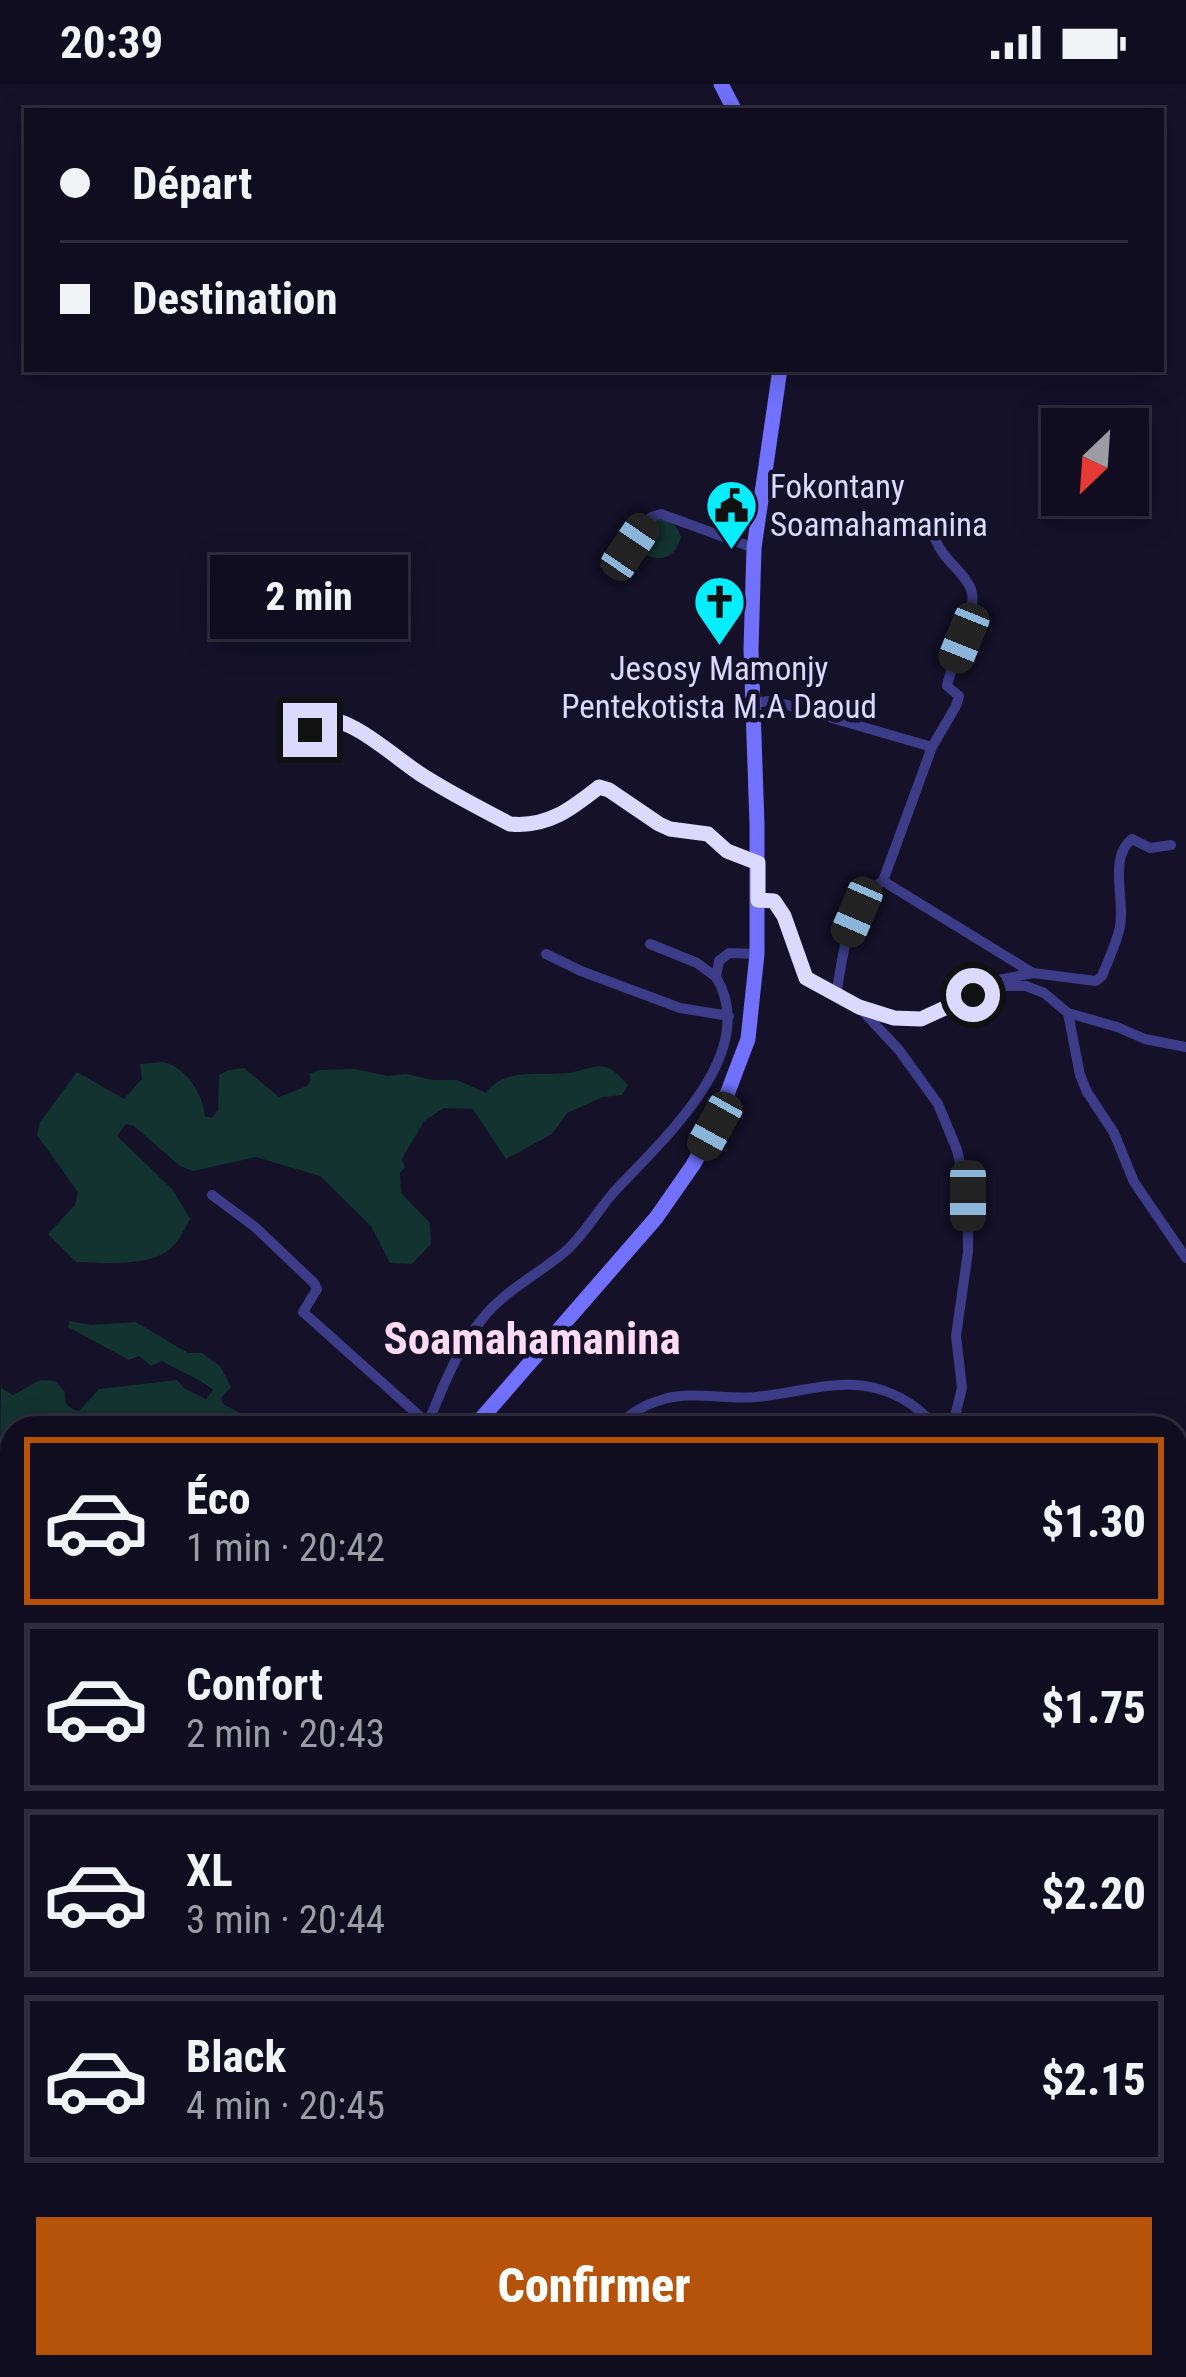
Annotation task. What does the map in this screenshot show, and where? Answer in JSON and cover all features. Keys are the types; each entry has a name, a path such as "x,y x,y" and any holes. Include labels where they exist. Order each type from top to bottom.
{"main road":[{"path":"483,1416 656,1218 694,1165 715,1126 748,1040 758,900 751,649 754,548 780,372"}],"street":[{"path":"630,547 651,517 662,514 754,548"},
{"path":"836,996 845,939 865,896 883,881 932,747 959,696 947,686 973,593 944,559 935,539"},
{"path":"754,703 787,705 932,747"},
{"path":"308,749 310,730 315,722 327,718 365,734 421,775 510,824 554,820 599,787 659,824 708,834 727,851 758,863"},
{"path":"973,995 987,983 1033,973 1096,981 1121,927 1124,845 1132,839 1150,848 1171,845"},
{"path":"883,881 1033,973"},
{"path":"758,900 774,901 784,916 806,978 859,1007 894,1018 921,1019 1000,986 1026,986 1044,993 1068,1013 1145,1040 1186,1048"},
{"path":"434,1416 451,1366 482,1319 571,1246 608,1199 669,1136 719,1057 729,1016 716,977 698,963 650,944"},
{"path":"716,977 719,961 729,953 757,954"},
{"path":"546,954 680,1008 729,1016"},
{"path":"859,1007 938,1104 957,1150 968,1196 968,1252 956,1336 962,1388 955,1416"},
{"path":"1068,1013 1087,1092 1114,1133 1134,1182 1186,1258"},
{"path":"212,1195 255,1226 314,1283 317,1289 303,1312 419,1416"},
{"path":"629,1416 670,1397 752,1398 843,1385 872,1387 907,1400 924,1416"}],"green space":[{"path":"658,518 673,524 681,537 673,552 662,558 634,547"},
{"path":"164,1062 192,1083 205,1116 212,1118 218,1110 219,1075 244,1068 279,1097 307,1086 309,1074 319,1070 457,1080 486,1093 513,1076 601,1066 628,1085 622,1095 603,1097 567,1113 552,1134 506,1159 473,1109 444,1108 424,1121 402,1159 405,1167 400,1173 401,1193 430,1223 431,1244 412,1264 390,1263 371,1226 320,1176 256,1157 193,1171 126,1124 117,1136 173,1190 190,1219 174,1245 147,1260 76,1262 48,1234 75,1205 78,1192 37,1135 40,1122 77,1072 124,1099 142,1079 140,1064"},
{"path":"70,1321 91,1325 136,1322 188,1353 202,1353 220,1366 231,1387 221,1398 223,1404 246,1416 0,1416 1,1388 13,1395 40,1380 55,1381 68,1405 79,1411 99,1389 177,1380 206,1399 213,1390 162,1361 151,1366 139,1356 129,1360 68,1327"}],"place":[{"name":"Fokontany Soamahamanina","path":"731,551"},
{"name":"Jesosy Mamonjy Pentekotista M.A Daoud","path":"719,647"}],"district":[{"name":"Soamahamanina","path":"532,1338"}],"route":[{"path":"310,730 315,722 327,718 353,728 421,775 510,824 554,820 599,787 609,790 659,824 708,834 727,851 758,863 758,900 774,901 806,978 815,985 894,1018 921,1019 973,995"}]}
